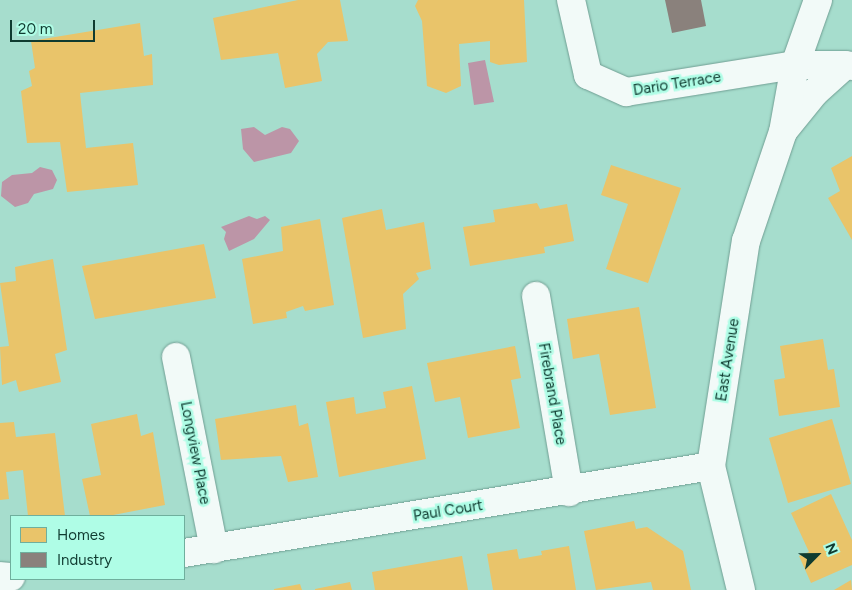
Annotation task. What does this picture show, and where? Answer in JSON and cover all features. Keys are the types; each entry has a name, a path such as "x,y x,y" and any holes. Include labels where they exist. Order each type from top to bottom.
{"street":[{"name":"Dario Terrace","path":"571,0 588,75 626,92 795,65 849,66"},
{"name":"East Avenue","path":"741,590 711,466 746,242 783,132 795,65 818,0"},
{"name":"East Avenue","path":"783,132 814,92 849,66"},
{"name":"Firebrand Place","path":"536,296 569,492"},
{"name":"Longview Place","path":"176,357 214,549"},
{"name":"Paul Court","path":"185,553 569,492 711,466"}],"shaded area":[{"path":"485,60 494,102 474,105 468,63"},
{"path":"254,127 265,135 282,127 290,129 299,141 291,153 254,162 243,149 241,129"},
{"path":"40,167 52,170 57,180 53,189 34,194 28,203 15,207 1,196 2,182 12,175 32,173"},
{"path":"249,216 257,219 265,216 270,220 254,239 229,251 224,239 226,232 221,227"}],"building: Homes":[{"path":"298,0 340,0 348,41 328,42 317,54 322,81 285,88 278,53 221,60 213,18"},
{"path":"418,0 524,0 527,62 499,65 490,62 490,41 459,44 461,86 446,93 427,86 422,21 415,6"},
{"path":"140,23 144,56 152,54 153,85 80,93 86,148 133,143 138,185 67,192 60,142 27,143 21,91 32,86 29,71 35,68 31,41"},
{"path":"852,156 852,240 828,198 840,191 831,168"},
{"path":"611,165 681,188 648,283 606,269 628,204 601,195"},
{"path":"537,203 540,209 567,204 574,241 544,247 545,253 470,266 463,227 495,222 493,210"},
{"path":"382,209 386,230 424,222 431,269 416,273 419,279 403,294 406,329 363,338 342,218"},
{"path":"320,219 334,305 305,311 303,306 286,312 287,318 253,324 242,259 283,251 281,227"},
{"path":"204,244 216,298 95,319 82,266"},
{"path":"53,259 67,350 55,354 61,382 19,392 16,380 2,385 0,347 9,346 0,283 16,281 15,267"},
{"path":"639,307 656,408 610,415 599,354 573,359 567,319"},
{"path":"823,339 828,370 834,369 840,407 779,416 774,380 785,378 780,346"},
{"path":"515,346 521,378 511,380 520,428 468,438 460,397 435,402 427,363"},
{"path":"412,386 426,459 339,477 326,402 354,397 356,414 386,408 383,392"},
{"path":"296,405 299,426 308,423 318,477 288,482 281,456 221,460 215,419"},
{"path":"137,414 141,436 153,432 165,505 113,515 90,515 82,479 101,475 91,424"},
{"path":"832,419 851,484 788,503 769,438"},
{"path":"14,422 16,437 55,433 65,515 28,515 23,470 6,472 9,499 0,500 0,423"},
{"path":"831,494 852,540 852,565 811,583 799,556 809,552 791,513"},
{"path":"634,521 636,529 647,527 683,551 691,590 653,590 651,582 596,590 584,531"},
{"path":"569,546 576,590 493,590 487,554 517,549 519,559 542,555 541,551"},
{"path":"462,556 468,590 375,590 372,572"},
{"path":"851,580 852,590 834,590"},
{"path":"350,582 352,590 315,590 315,589"},
{"path":"300,584 302,590 274,590 274,589"}],"building: Industry":[{"path":"665,0 701,0 706,26 672,33"}]}
